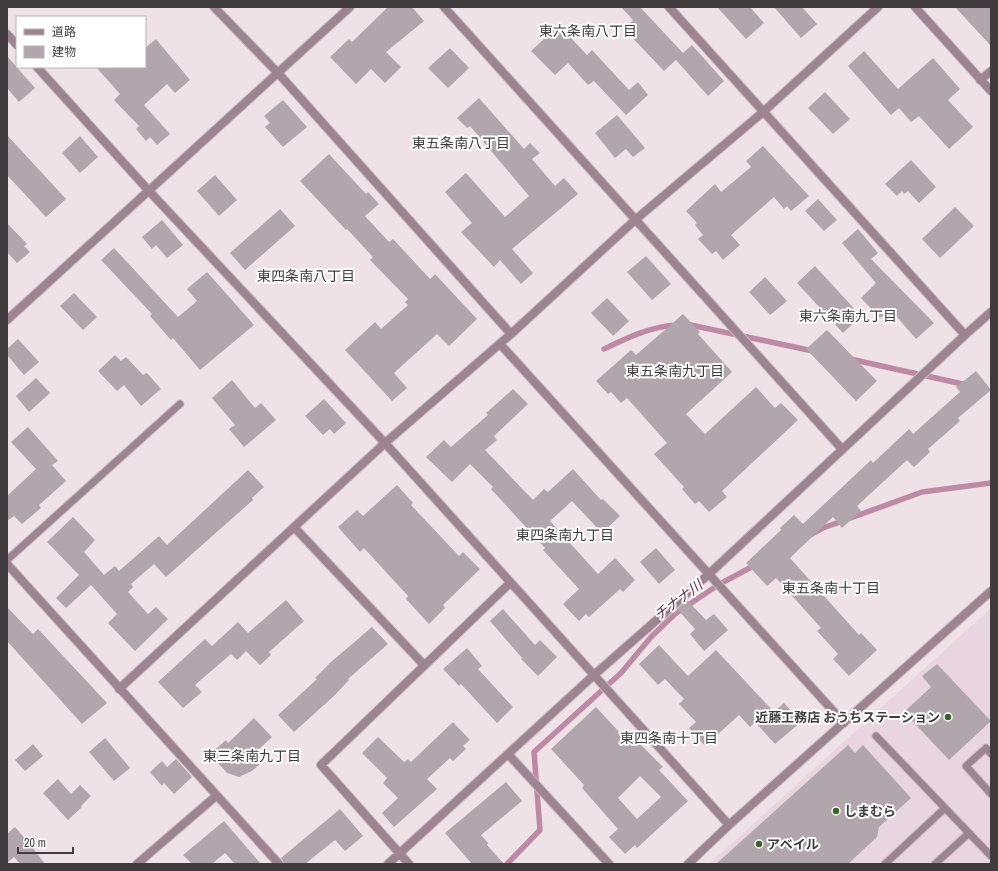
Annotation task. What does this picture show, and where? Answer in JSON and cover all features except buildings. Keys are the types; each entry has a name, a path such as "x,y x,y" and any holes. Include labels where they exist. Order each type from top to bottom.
{"street":[{"path":"214,7 278,74 511,334"},
{"path":"7,320 350,7"},
{"path":"444,7 842,449"},
{"path":"670,7 965,335"},
{"path":"119,689 385,444 500,344 635,220 764,112 878,7"},
{"path":"915,7 991,91"},
{"path":"7,34 16,44"},
{"path":"38,68 149,191 385,444 729,826"},
{"path":"980,80 991,71"},
{"path":"388,864 594,675 709,574 991,312"},
{"path":"500,344 844,723"},
{"path":"294,527 424,665"},
{"path":"7,564 216,796 280,864"},
{"path":"409,864 321,765 510,583"},
{"path":"688,864 991,591"},
{"path":"508,754 609,864"},
{"path":"137,864 216,796"}],"lane":[{"path":"7,560 180,404"},
{"path":"876,736 991,856"},
{"path":"991,754 986,748 966,766 991,794"},
{"path":"885,864 945,808"},
{"path":"934,864 969,832"}],"shaded area":[{"path":"991,608 991,864 709,864"}],"waterway":[{"path":"686,324 813,351"},
{"path":"604,349 649,330 677,325"},
{"path":"850,359 967,385"},
{"name":"チナナ川","path":"812,534 823,528 922,492 991,483"},
{"name":"チナナ川","path":"507,864 540,830 534,752 621,673 651,637 675,614 718,585 757,564"}],"place":[{"name":"近藤工務店 おうちステーション","path":"948,717"},
{"name":"しまむら","path":"836,811"},
{"name":"アベイル","path":"759,844"}],"district":[{"name":"東六条南八丁目","path":"588,31"},
{"name":"東五条南八丁目","path":"461,143"},
{"name":"東四条南八丁目","path":"306,276"},
{"name":"東六条南九丁目","path":"848,316"},
{"name":"東五条南九丁目","path":"675,371"},
{"name":"東四条南九丁目","path":"565,535"},
{"name":"東五条南十丁目","path":"831,588"},
{"name":"東四条南十丁目","path":"669,738"},
{"name":"東三条南九丁目","path":"252,756"}]}
